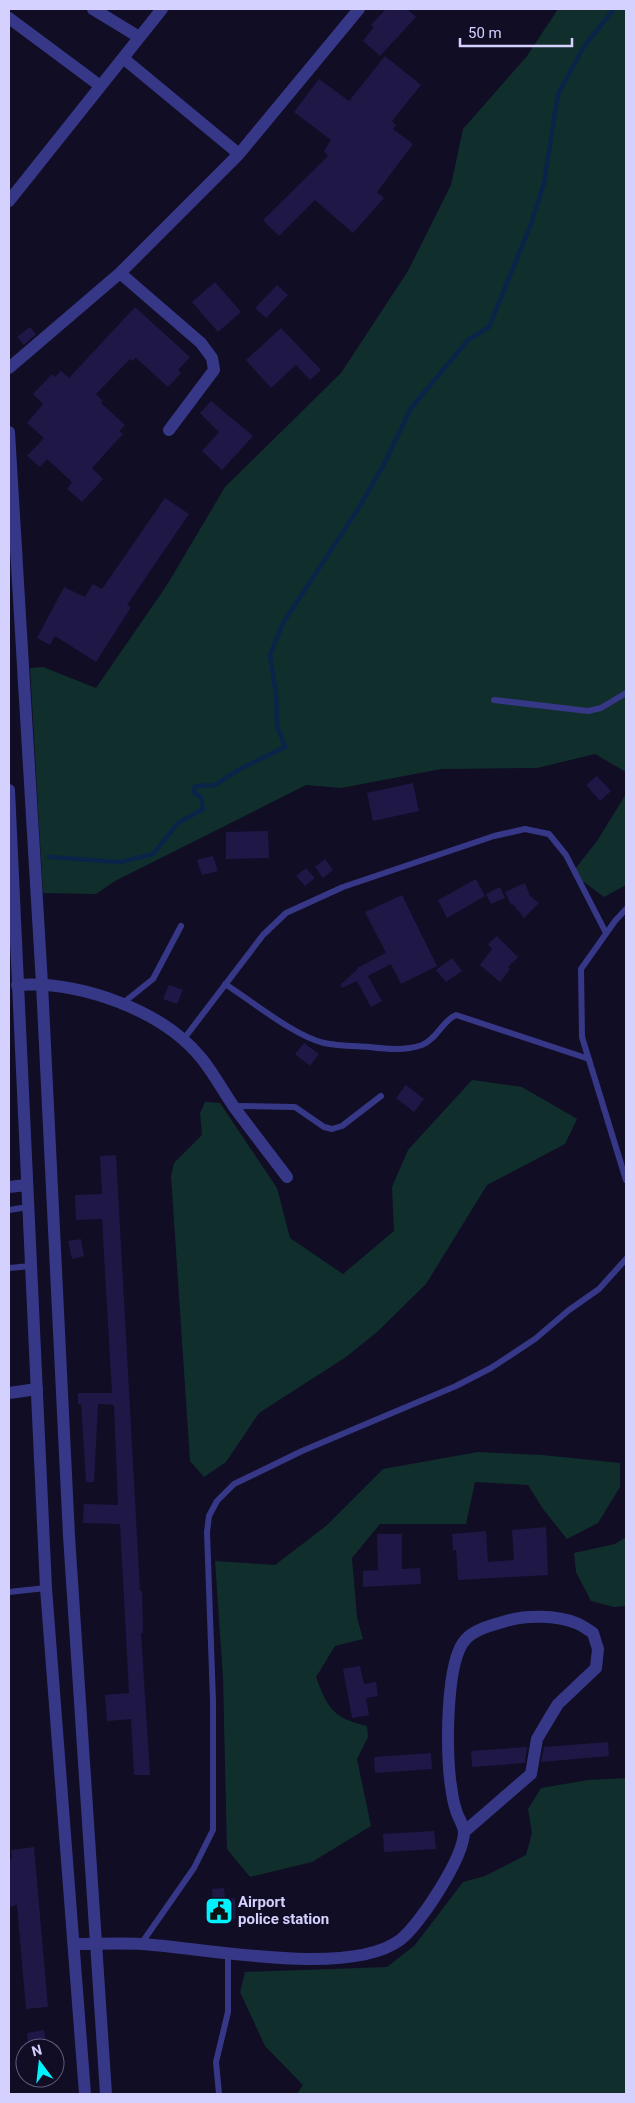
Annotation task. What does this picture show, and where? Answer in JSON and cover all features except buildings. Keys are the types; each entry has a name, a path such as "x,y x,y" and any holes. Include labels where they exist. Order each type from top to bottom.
{"street":[{"path":"93,9 140,37"},
{"path":"9,201 162,9"},
{"path":"9,368 120,273 239,154 359,9"},
{"path":"9,18 100,85"},
{"path":"123,58 239,154"},
{"path":"120,273 201,343 212,358 214,370 169,430"},
{"path":"9,432 42,984 69,1536 106,2094"},
{"path":"9,790 46,1588 75,1944 85,2094"},
{"path":"17,985 42,984 70,987 122,1004 150,1018 183,1040 202,1058 233,1106 287,1176"},
{"path":"9,1187 27,1186"},
{"path":"9,1393 36,1389"},
{"path":"75,1944 141,1944 228,1954 331,1959 388,1947 400,1940 438,1892 452,1867 464,1832 531,1774 537,1739 550,1717 558,1704 596,1668 598,1649 593,1633 576,1622 545,1617 514,1618 489,1626 466,1639 457,1654 451,1676 448,1749 450,1783 456,1810 464,1832"}],"lane":[{"path":"494,700 588,711 601,708 626,693"},
{"path":"183,1040 263,934 286,913 315,898 494,836 525,830 548,834 566,855 606,933"},
{"path":"626,909 606,933 581,969 582,1036 626,1180"},
{"path":"122,1004 153,979 181,926"},
{"path":"225,984 298,1031 323,1043 393,1050 409,1049 424,1044 436,1035 448,1018 456,1015 589,1059"},
{"path":"233,1106 295,1107 324,1127 332,1129 342,1126 381,1096"},
{"path":"9,1210 28,1207"},
{"path":"141,1944 194,1868 213,1830 213,1700 207,1532 209,1516 216,1501 234,1484 302,1451 456,1386 491,1368 535,1339 569,1310 600,1289 626,1259"},
{"path":"9,1268 31,1266"},
{"path":"9,1592 46,1588"},
{"path":"219,2094 216,2062 228,2012 228,1954"}],"green space":[{"path":"558,9 626,9 626,772 595,754 537,768 441,769 341,788 306,785 115,881 96,894 43,893 30,668 43,667 96,688 167,585 225,487 341,373 408,271 451,185 463,129 527,56"},
{"path":"626,794 626,885 604,897 572,873 597,841"},
{"path":"472,1080 522,1087 577,1119 565,1144 487,1185 426,1284 377,1332 346,1357 259,1413 226,1462 204,1477 190,1461 171,1176 174,1163 202,1135 200,1113 205,1102 220,1103 277,1188 290,1238 343,1274 394,1231 392,1187 408,1150"},
{"path":"478,1452 542,1455 620,1463 620,1487 598,1523 567,1539 543,1509 528,1485 475,1482 466,1524 380,1524 352,1558 357,1617 363,1639 335,1646 316,1677 324,1697 333,1710 346,1719 367,1726 368,1737 357,1759 371,1826 312,1862 250,1877 227,1849 223,1678 215,1561 275,1565 326,1526 383,1469"},
{"path":"626,1537 626,1606 614,1607 591,1601 576,1572 574,1553 615,1544"},
{"path":"626,1778 626,2094 297,2094 303,2085 265,2046 240,1992 245,1972 387,1967 415,1945 463,1882 485,1876 526,1855 532,1833 528,1809 541,1788 588,1780"}],"waterway":[{"path":"49,857 120,862 153,854 178,823 203,809 201,797 194,793 195,786 215,785 238,770 285,747 277,725 276,693 270,655 283,623 358,509 383,466 411,408 468,340 489,327 531,224 544,183 558,94 585,45 614,9"}],"place":[{"name":"Airport police station","path":"219,1911"}]}
